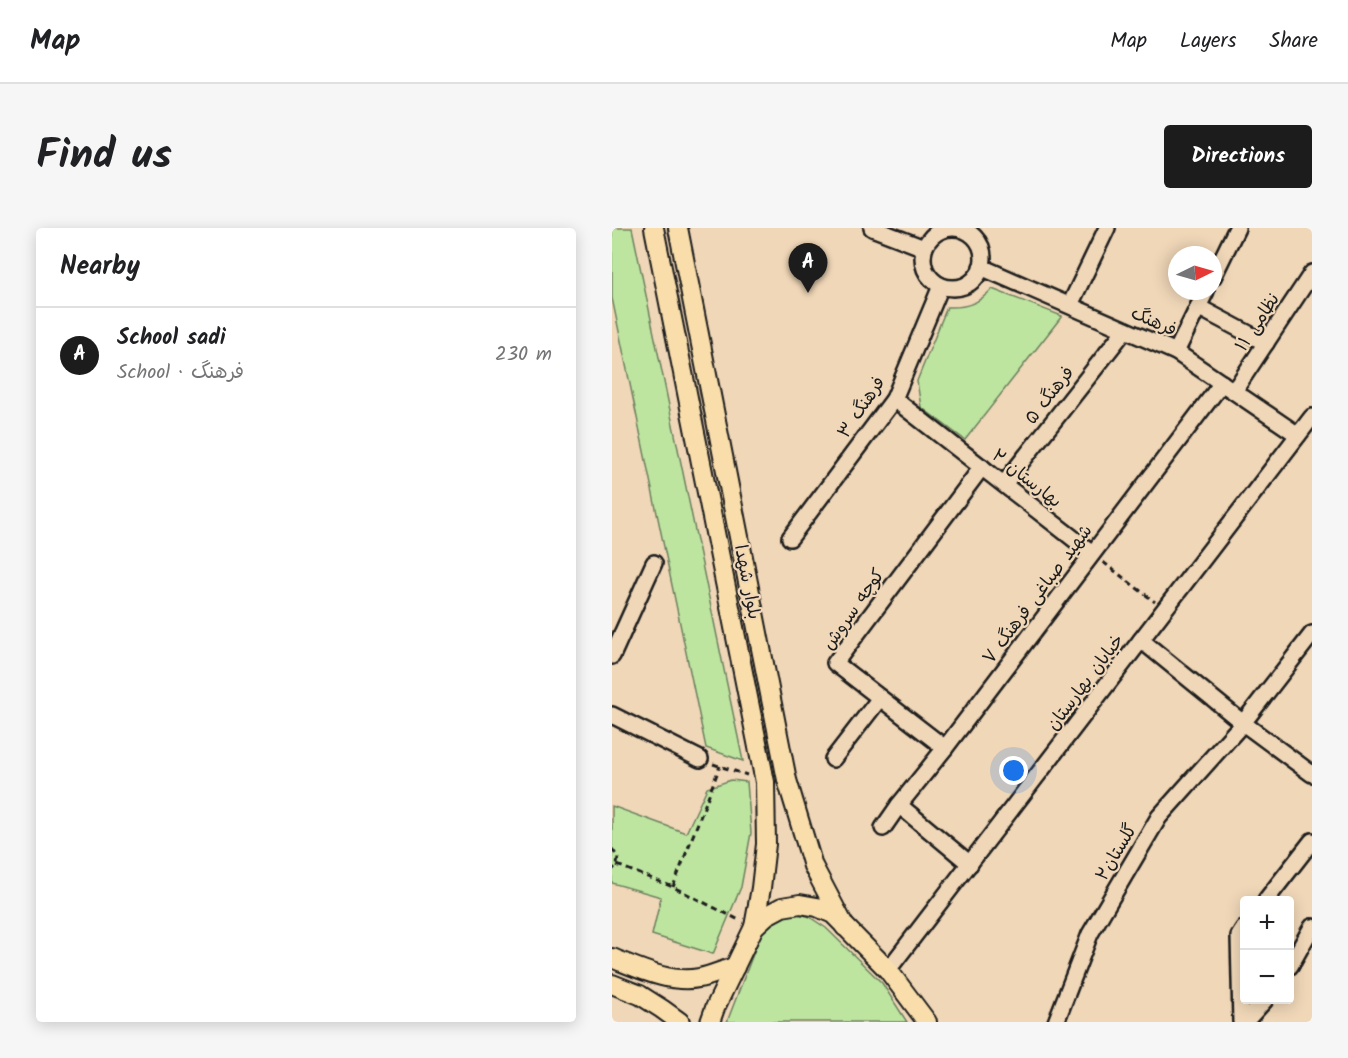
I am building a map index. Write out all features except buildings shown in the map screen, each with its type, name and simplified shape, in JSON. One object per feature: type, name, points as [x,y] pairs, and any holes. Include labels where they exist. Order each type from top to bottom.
[{"type":"main road","name":"بلوار شهدا","points":[[654,228],[765,782],[766,844],[754,927]]},
{"type":"main road","name":"بلوار شهدا","points":[[678,228],[787,780],[813,866],[845,927]]},
{"type":"main road","points":[[710,1022],[754,927],[766,915],[782,907],[800,904],[817,907],[833,914],[888,970],[927,1022]]},
{"type":"main road","points":[[612,958],[647,972],[673,978],[697,978],[735,967]]},
{"type":"main road","points":[[612,984],[640,995],[680,1022]]},
{"type":"street","points":[[872,228],[924,248]]},
{"type":"street","points":[[952,228],[970,230],[981,248],[981,267],[977,276],[970,283],[961,287],[941,286],[927,274],[924,266],[922,257],[928,240],[943,230],[952,228]]},
{"type":"street","points":[[1070,305],[1107,228]]},
{"type":"street","points":[[1222,259],[1237,228]]},
{"type":"street","name":"فرهنگ","points":[[981,267],[1176,352],[1228,387],[1307,424]]},
{"type":"street","name":"نظامی ۱۱","points":[[1228,387],[1266,343],[1312,273]]},
{"type":"street","name":"فرهنگ ۳","points":[[790,538],[894,399],[941,286]]},
{"type":"street","points":[[1176,352],[1202,300]]},
{"type":"street","points":[[1198,308],[1266,343]]},
{"type":"street","name":"فرهنگ ۵","points":[[1004,484],[1125,330]]},
{"type":"street","name":"شهید صباغی فرهنگ ۷","points":[[883,828],[1092,553],[1228,387]]},
{"type":"street","name":"بهارستان ۲","points":[[894,399],[1092,553]]},
{"type":"street","name":"خیابان بهارستان","points":[[888,970],[1307,424]]},
{"type":"street","name":"کوچه سروش","points":[[945,748],[834,663],[982,467]]},
{"type":"street","points":[[612,656],[654,563]]},
{"type":"street","name":"گلستان۲","points":[[1056,1022],[1090,934],[1160,817],[1243,723],[1312,634]]},
{"type":"street","points":[[1141,640],[1243,723],[1312,774]]},
{"type":"street","points":[[833,759],[880,698]]},
{"type":"street","points":[[612,715],[700,759]]},
{"type":"street","points":[[899,805],[970,864]]},
{"type":"street","points":[[1269,896],[1312,841]]},
{"type":"street","points":[[1294,959],[1312,927]]},
{"type":"street","points":[[1240,935],[1243,1022]]},
{"type":"street","points":[[1243,1022],[1260,1004]]},
{"type":"path","points":[[1092,553],[1165,609]]},
{"type":"path","points":[[700,759],[765,782]]},
{"type":"path","points":[[673,887],[720,766]]},
{"type":"path","points":[[612,849],[618,857],[612,870]]},
{"type":"path","points":[[616,865],[673,887],[754,927]]},
{"type":"green space","points":[[612,228],[632,228],[743,761],[706,748],[612,298]]},
{"type":"green space","points":[[992,289],[1062,316],[965,440],[921,407],[917,381],[947,307],[972,304]]},
{"type":"green space","points":[[731,780],[747,782],[751,833],[741,887],[713,954],[652,935],[661,897],[612,883],[612,806],[686,833],[707,788]]},
{"type":"green space","points":[[792,913],[808,916],[826,928],[882,983],[907,1022],[727,1022],[762,931],[775,918]]},
{"type":"place","name":"School sadi","points":[[808,293]]}]
